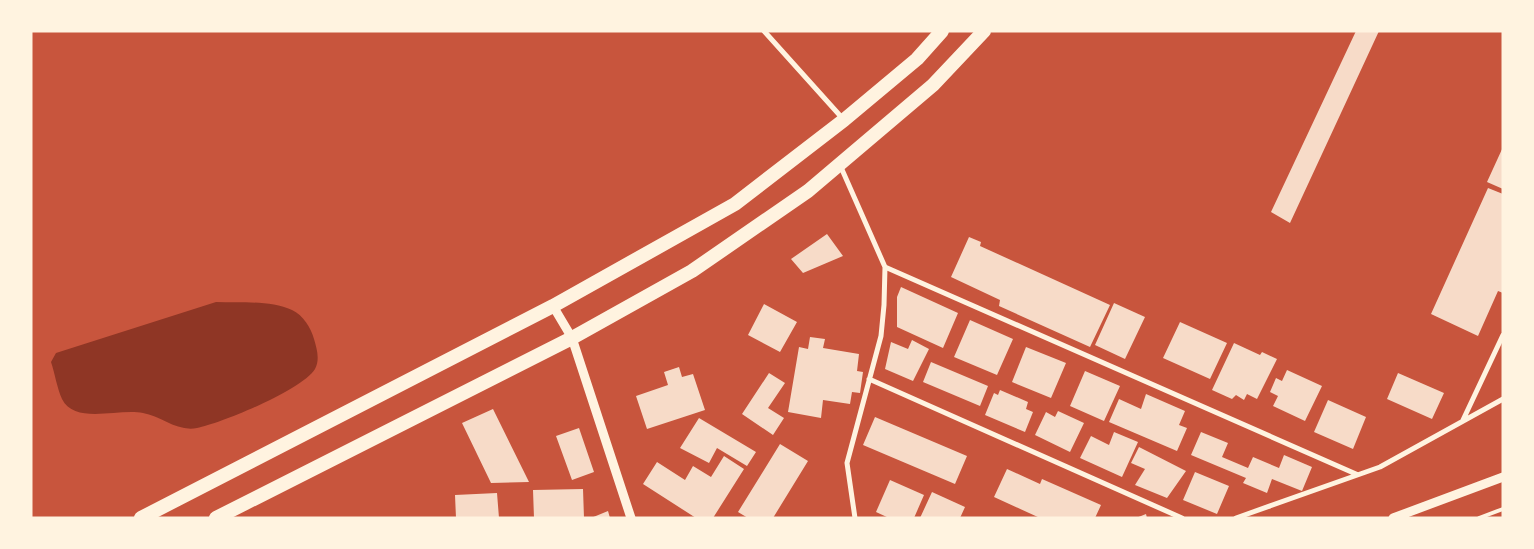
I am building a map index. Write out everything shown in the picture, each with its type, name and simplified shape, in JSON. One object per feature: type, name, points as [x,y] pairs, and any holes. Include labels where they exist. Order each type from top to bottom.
[{"type":"highway","points":[[141,518],[554,306],[735,204],[844,120],[917,58],[942,31]]},
{"type":"highway","points":[[216,518],[572,338],[692,271],[808,191],[933,85],[984,31]]},
{"type":"street","points":[[764,31],[844,120]]},
{"type":"street","points":[[840,164],[884,268],[884,305],[881,336],[847,463],[855,518]]},
{"type":"street","points":[[884,268],[1356,474]]},
{"type":"street","points":[[554,306],[572,338],[631,518]]},
{"type":"street","points":[[1463,421],[1503,335]]},
{"type":"street","points":[[869,379],[1182,518]]},
{"type":"street","points":[[1236,518],[1380,467],[1503,399]]},
{"type":"street","points":[[1393,518],[1503,478]]},
{"type":"lane","points":[[1479,518],[1503,509]]},
{"type":"shaded area","points":[[216,302],[264,303],[296,312],[309,326],[313,335],[318,354],[315,369],[295,386],[279,396],[224,420],[190,429],[176,426],[143,413],[87,414],[68,407],[62,399],[51,362],[56,353]]},
{"type":"building","points":[[1356,31],[1379,31],[1290,223],[1271,212]]},
{"type":"building","points":[[1503,147],[1503,189],[1487,182]]},
{"type":"building","points":[[1488,188],[1503,194],[1503,293],[1498,291],[1478,336],[1431,314]]},
{"type":"building","points":[[827,234],[843,256],[803,273],[791,259]]},
{"type":"building","points":[[969,237],[981,242],[980,246],[1110,305],[1090,347],[999,306],[1000,300],[951,277]]},
{"type":"building","points":[[901,287],[958,313],[943,348],[897,327],[897,297]]},
{"type":"building","points":[[1114,303],[1145,317],[1125,359],[1095,345]]},
{"type":"building","points":[[764,304],[797,322],[780,352],[748,335]]},
{"type":"building","points":[[970,320],[1013,339],[997,375],[954,357]]},
{"type":"building","points":[[1180,322],[1227,343],[1210,379],[1163,358]]},
{"type":"building","points":[[810,337],[825,339],[823,348],[859,354],[857,371],[863,372],[860,393],[852,392],[850,404],[823,400],[821,418],[788,412],[799,347],[808,349]]},
{"type":"building","points":[[912,340],[929,349],[913,381],[885,369],[891,342],[908,349]]},
{"type":"building","points":[[1234,343],[1260,355],[1262,352],[1277,359],[1257,399],[1247,394],[1244,400],[1236,395],[1232,399],[1212,390]]},
{"type":"building","points":[[1026,347],[1066,363],[1051,398],[1012,382]]},
{"type":"building","points":[[931,362],[988,386],[980,406],[923,382]]},
{"type":"building","points":[[679,367],[682,377],[693,374],[705,410],[647,429],[636,396],[668,385],[664,372]]},
{"type":"building","points":[[1287,370],[1322,386],[1305,421],[1273,406],[1278,396],[1270,392],[1276,378],[1282,381]]},
{"type":"building","points":[[1085,371],[1120,386],[1104,421],[1070,406]]},
{"type":"building","points":[[769,373],[785,383],[768,408],[784,418],[773,435],[742,414]]},
{"type":"building","points":[[1398,373],[1444,393],[1432,419],[1387,399]]},
{"type":"building","points":[[1000,390],[1028,402],[1026,409],[1033,412],[1025,432],[985,415],[994,393],[998,395]]},
{"type":"building","points":[[1146,394],[1185,411],[1179,425],[1187,428],[1177,451],[1109,422],[1119,399],[1141,409]]},
{"type":"building","points":[[1328,400],[1366,417],[1353,449],[1314,432]]},
{"type":"building","points":[[493,409],[529,482],[491,483],[462,423]]},
{"type":"building","points":[[1058,411],[1084,423],[1070,452],[1035,435],[1046,412],[1055,417]]},
{"type":"building","points":[[875,417],[967,456],[955,484],[863,445]]},
{"type":"building","points":[[699,418],[756,452],[747,466],[717,448],[709,463],[680,448]]},
{"type":"building","points":[[579,428],[594,472],[572,480],[556,436]]},
{"type":"building","points":[[1114,432],[1138,442],[1122,477],[1080,458],[1091,436],[1109,445]]},
{"type":"building","points":[[1201,432],[1228,443],[1222,457],[1248,468],[1253,457],[1279,468],[1284,455],[1312,467],[1302,491],[1272,479],[1267,493],[1243,483],[1246,478],[1191,455]]},
{"type":"building","points":[[780,444],[808,461],[773,518],[748,518],[738,512]]},
{"type":"building","points":[[1139,447],[1186,471],[1167,498],[1135,485],[1145,469],[1131,463]]},
{"type":"building","points":[[724,456],[744,469],[713,518],[696,518],[643,484],[657,462],[685,480],[693,466],[711,477]]},
{"type":"building","points":[[1007,469],[1040,484],[1042,479],[1101,505],[1095,518],[1040,518],[994,497]]},
{"type":"building","points":[[1195,472],[1229,486],[1217,514],[1183,500]]},
{"type":"building","points":[[890,480],[924,495],[914,518],[889,518],[876,512]]},
{"type":"building","points":[[583,489],[584,518],[534,518],[533,490]]},
{"type":"building","points":[[932,492],[965,507],[960,518],[920,518]]},
{"type":"building","points":[[497,493],[499,518],[456,518],[455,495]]},
{"type":"building","points":[[608,511],[610,518],[591,518]]},
{"type":"building","points":[[1146,514],[1147,518],[1136,518]]}]
